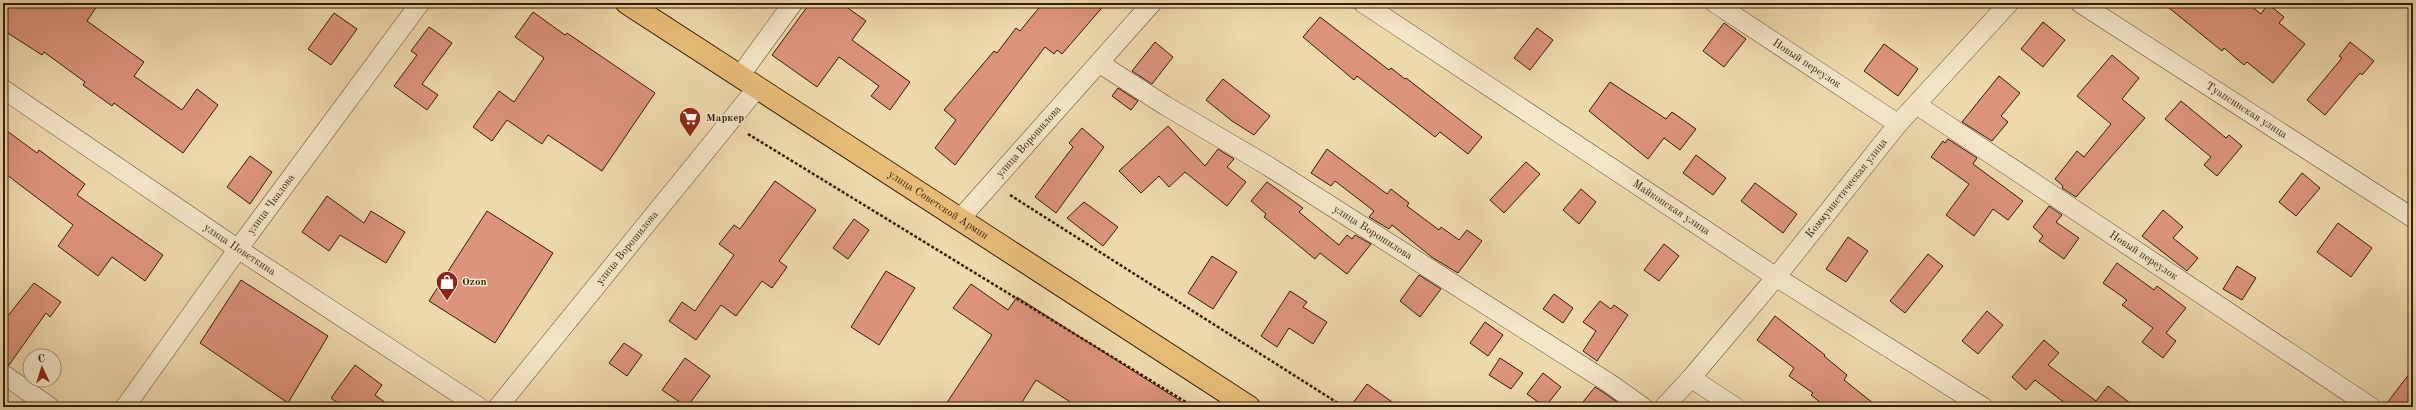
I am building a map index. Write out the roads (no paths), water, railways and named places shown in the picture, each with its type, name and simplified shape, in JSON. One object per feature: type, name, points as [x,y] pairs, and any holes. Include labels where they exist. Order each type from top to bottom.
[{"type":"main road","name":"улица Советской Армии","points":[[627,3],[1249,407]]},
{"type":"street","name":"улица Чкалова","points":[[125,407],[238,248],[420,3]]},
{"type":"street","points":[[739,76],[793,3]]},
{"type":"street","name":"улица Ворошилова","points":[[959,220],[1152,3]]},
{"type":"street","name":"Майкопская улица","points":[[1363,3],[1776,277],[1983,407]]},
{"type":"street","name":"Новый переулок","points":[[1715,3],[1898,124]]},
{"type":"street","name":"Коммунистическая улица","points":[[1664,407],[1691,378],[1776,277],[1898,124],[1917,105],[2008,3]]},
{"type":"street","name":"Туапсинская улица","points":[[2080,3],[2413,218]]},
{"type":"street","name":"улица Ворошилова","points":[[1099,63],[1166,106],[1274,170],[1610,383],[1642,407]]},
{"type":"street","name":"улица Ворошилова","points":[[498,407],[757,88]]},
{"type":"street","name":"улица Поветкина","points":[[3,89],[238,248],[479,407]]},
{"type":"street","name":"Новый переулок","points":[[1917,105],[2371,407]]},
{"type":"street","points":[[3,374],[50,407]]},
{"type":"street","points":[[1691,378],[1735,407]]},
{"type":"place","name":"Маркер","points":[[690,138]]},
{"type":"place","name":"Ozon","points":[[447,302]]}]
